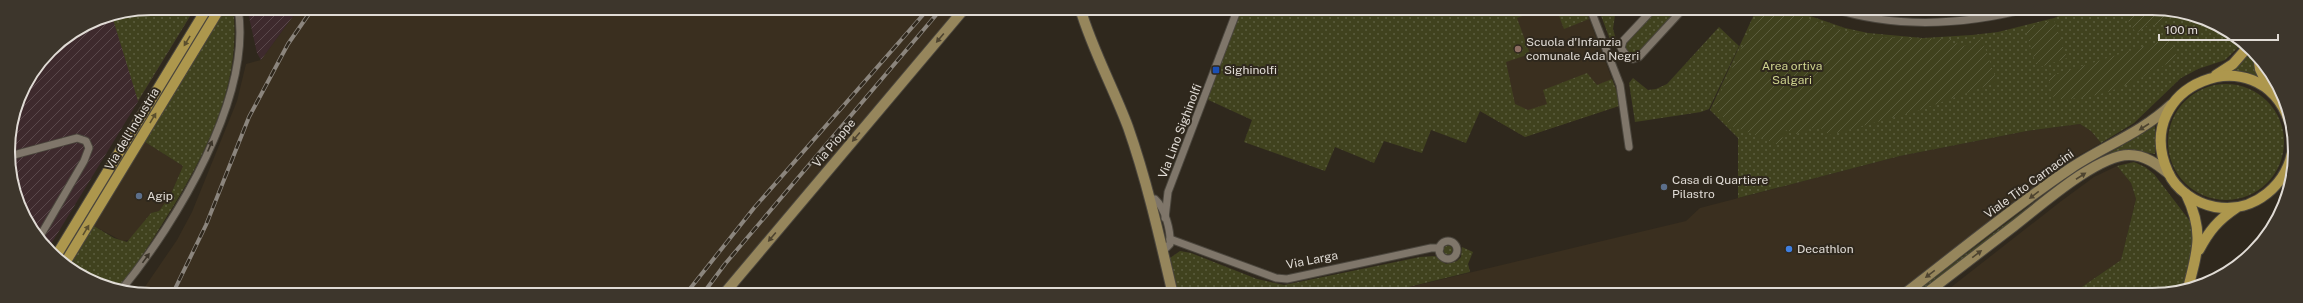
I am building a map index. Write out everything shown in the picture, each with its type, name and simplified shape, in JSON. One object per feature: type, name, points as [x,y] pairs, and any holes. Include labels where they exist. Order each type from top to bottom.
[{"type":"main road","name":"Via dell'Industria","points":[[59,252],[203,15]]},
{"type":"main road","name":"Via dell'Industria","points":[[68,260],[216,15]]},
{"type":"main road","points":[[2190,282],[2197,254],[2198,231],[2196,217],[2186,194],[2169,174],[2161,149],[2163,123],[2174,102],[2192,85],[2213,77],[2233,64],[2244,51]]},
{"type":"main road","points":[[2260,68],[2271,92],[2277,99]]},
{"type":"main road","points":[[2213,77],[2239,76],[2251,80],[2271,92]]},
{"type":"main road","points":[[2279,182],[2286,170]]},
{"type":"main road","points":[[2197,254],[2212,228],[2238,207],[2261,198],[2285,177]]},
{"type":"main road","points":[[2186,194],[2204,204],[2214,207],[2238,207]]},
{"type":"street","points":[[125,285],[152,250],[192,186],[220,122],[236,71],[239,15]]},
{"type":"street","name":"Via Pioppe","points":[[730,288],[959,15]]},
{"type":"street","points":[[1082,15],[1090,37],[1128,127],[1163,251],[1171,288]]},
{"type":"street","name":"Via Lino Sighinolfi","points":[[1165,218],[1168,192],[1235,15]]},
{"type":"street","points":[[1593,15],[1620,85],[1629,147]]},
{"type":"street","points":[[1647,15],[1623,41],[1622,48],[1628,58],[1633,59],[1639,57],[1678,15]]},
{"type":"street","points":[[1861,15],[1883,20],[1936,22],[1973,20],[1997,15]]},
{"type":"street","name":"Viale Tito Carnacini","points":[[1913,288],[2054,180],[2090,157],[2141,129],[2174,102]]},
{"type":"street","points":[[15,155],[77,138],[86,141],[88,148],[86,157],[42,233]]},
{"type":"street","name":"Viale Tito Carnacini","points":[[1933,288],[2066,187],[2103,163],[2118,157],[2139,156],[2150,160],[2169,174]]},
{"type":"street","points":[[1149,200],[1155,199],[1161,205],[1165,218],[1170,244],[1163,251]]},
{"type":"street","name":"Via Larga","points":[[1170,239],[1276,278],[1287,279],[1431,248],[1440,248]]},
{"type":"shaded area","points":[[191,15],[51,244],[33,220],[25,204],[16,169],[16,134],[25,99],[33,83],[43,68],[68,43],[99,25],[134,16]]},
{"type":"shaded area","points":[[249,15],[294,15],[261,60],[257,53]]},
{"type":"shaded area","points":[[294,15],[952,15],[724,288],[144,288],[177,240],[192,212],[237,101],[246,64],[261,60]]},
{"type":"shaded area","name":"Scuola d'Infanzia comunale Ada Negri","points":[[1429,15],[1588,15],[1617,92],[1619,106],[1525,137],[1480,111]]},
{"type":"shaded area","points":[[2080,124],[2091,131],[2101,143],[2067,162],[1903,288],[1405,288],[1686,221],[1700,208],[1900,156],[2027,131]]},
{"type":"shaded area","points":[[145,142],[183,166],[170,196],[159,211],[151,213],[130,240],[122,241],[94,226]]},
{"type":"shaded area","points":[[2117,166],[2131,183],[2136,199],[2121,260],[2080,288],[1950,288],[2060,202],[2094,177]]},
{"type":"green space","points":[[191,15],[138,101],[113,21],[134,16]]},
{"type":"green space","points":[[222,15],[233,15],[234,37],[232,66],[216,122],[191,176],[156,234],[121,284],[99,278],[72,263],[94,226],[114,238],[127,242],[151,213],[159,211],[170,196],[183,166],[145,142]]},
{"type":"green space","points":[[1236,15],[1525,15],[1517,18],[1530,54],[1506,62],[1515,104],[1528,110],[1547,104],[1543,90],[1587,73],[1597,85],[1612,79],[1617,92],[1619,106],[1525,137],[1480,111],[1466,143],[1431,130],[1422,153],[1384,141],[1374,163],[1335,147],[1325,171],[1244,142],[1252,120],[1202,97]]},
{"type":"green space","points":[[1559,15],[1588,15],[1589,19],[1564,29]]},
{"type":"green space","points":[[1601,15],[1615,15],[1613,29],[1617,43],[1613,47]]},
{"type":"green space","points":[[1651,15],[1674,15],[1637,55],[1628,55],[1624,48],[1626,42]]},
{"type":"green space","points":[[1754,15],[1807,15],[1845,28],[1868,33],[1923,38],[1998,32],[2061,15],[2160,15],[2204,25],[2220,33],[2239,47],[2225,60],[2198,69],[2181,78],[2134,123],[2101,143],[2091,131],[2080,124],[2027,131],[1900,156],[1738,198],[1738,138],[1710,110]]},
{"type":"green space","name":"Area ortiva Salgari","points":[[1757,15],[1798,15],[1837,29],[1874,37],[1951,39],[1953,45],[1959,42],[1961,47],[1982,39],[1997,82],[1917,111],[1829,135],[1818,126],[1796,134],[1786,130],[1779,145],[1730,125],[1714,107]]},
{"type":"green space","points":[[2124,15],[2160,15],[2172,17],[2157,27],[2153,22],[2136,33]]},
{"type":"green space","points":[[2174,17],[2181,19],[2177,21]]},
{"type":"green space","points":[[2054,20],[2067,58],[2037,68],[2025,28]]},
{"type":"green space","points":[[1719,27],[1739,46],[1709,109],[1701,112],[1635,122],[1629,83],[1633,78],[1648,90],[1656,89],[1667,84]]},
{"type":"green space","points":[[2170,38],[2177,58],[2133,82],[2104,93],[2088,97],[2054,99],[2048,77]]},
{"type":"green space","points":[[2248,55],[2253,60],[2258,77],[2247,72],[2233,71]]},
{"type":"green space","points":[[2226,84],[2237,85],[2248,89],[2267,101],[2279,120],[2283,131],[2283,153],[2279,164],[2267,183],[2248,195],[2237,199],[2226,200],[2215,199],[2204,195],[2185,183],[2173,164],[2169,153],[2168,142],[2169,131],[2173,120],[2185,101],[2204,89],[2215,85]]},
{"type":"green space","points":[[2155,126],[2155,154],[2131,150],[2108,156],[2064,184],[1926,288],[1921,288],[2062,181]]},
{"type":"green space","points":[[2134,162],[2145,167],[2154,174],[2193,225],[2195,237],[2184,284],[2160,288],[2080,288],[2121,260],[2136,199],[2131,183],[2117,166]]},
{"type":"green space","points":[[1448,245],[1453,250],[1448,255],[1443,250]]},
{"type":"green space","points":[[1462,247],[1473,252],[1468,264],[1470,272],[1405,288],[1177,288],[1170,258],[1180,251],[1191,253],[1257,279],[1284,285],[1420,257],[1435,256],[1446,264],[1457,261],[1461,257]]},
{"type":"railway","points":[[175,288],[206,225],[249,117],[288,44],[308,15]]},
{"type":"railway","points":[[691,288],[754,208],[923,15]]},
{"type":"railway","points":[[707,288],[725,264],[936,15]]},
{"type":"place","name":"Scuola d'Infanzia comunale Ada Negri","points":[[1518,49]]},
{"type":"place","name":"Sighinolfi","points":[[1216,70]]},
{"type":"place","name":"Casa di Quartiere Pilastro","points":[[1664,187]]},
{"type":"place","name":"Agip","points":[[139,196]]},
{"type":"place","name":"Decathlon","points":[[1789,249]]}]
